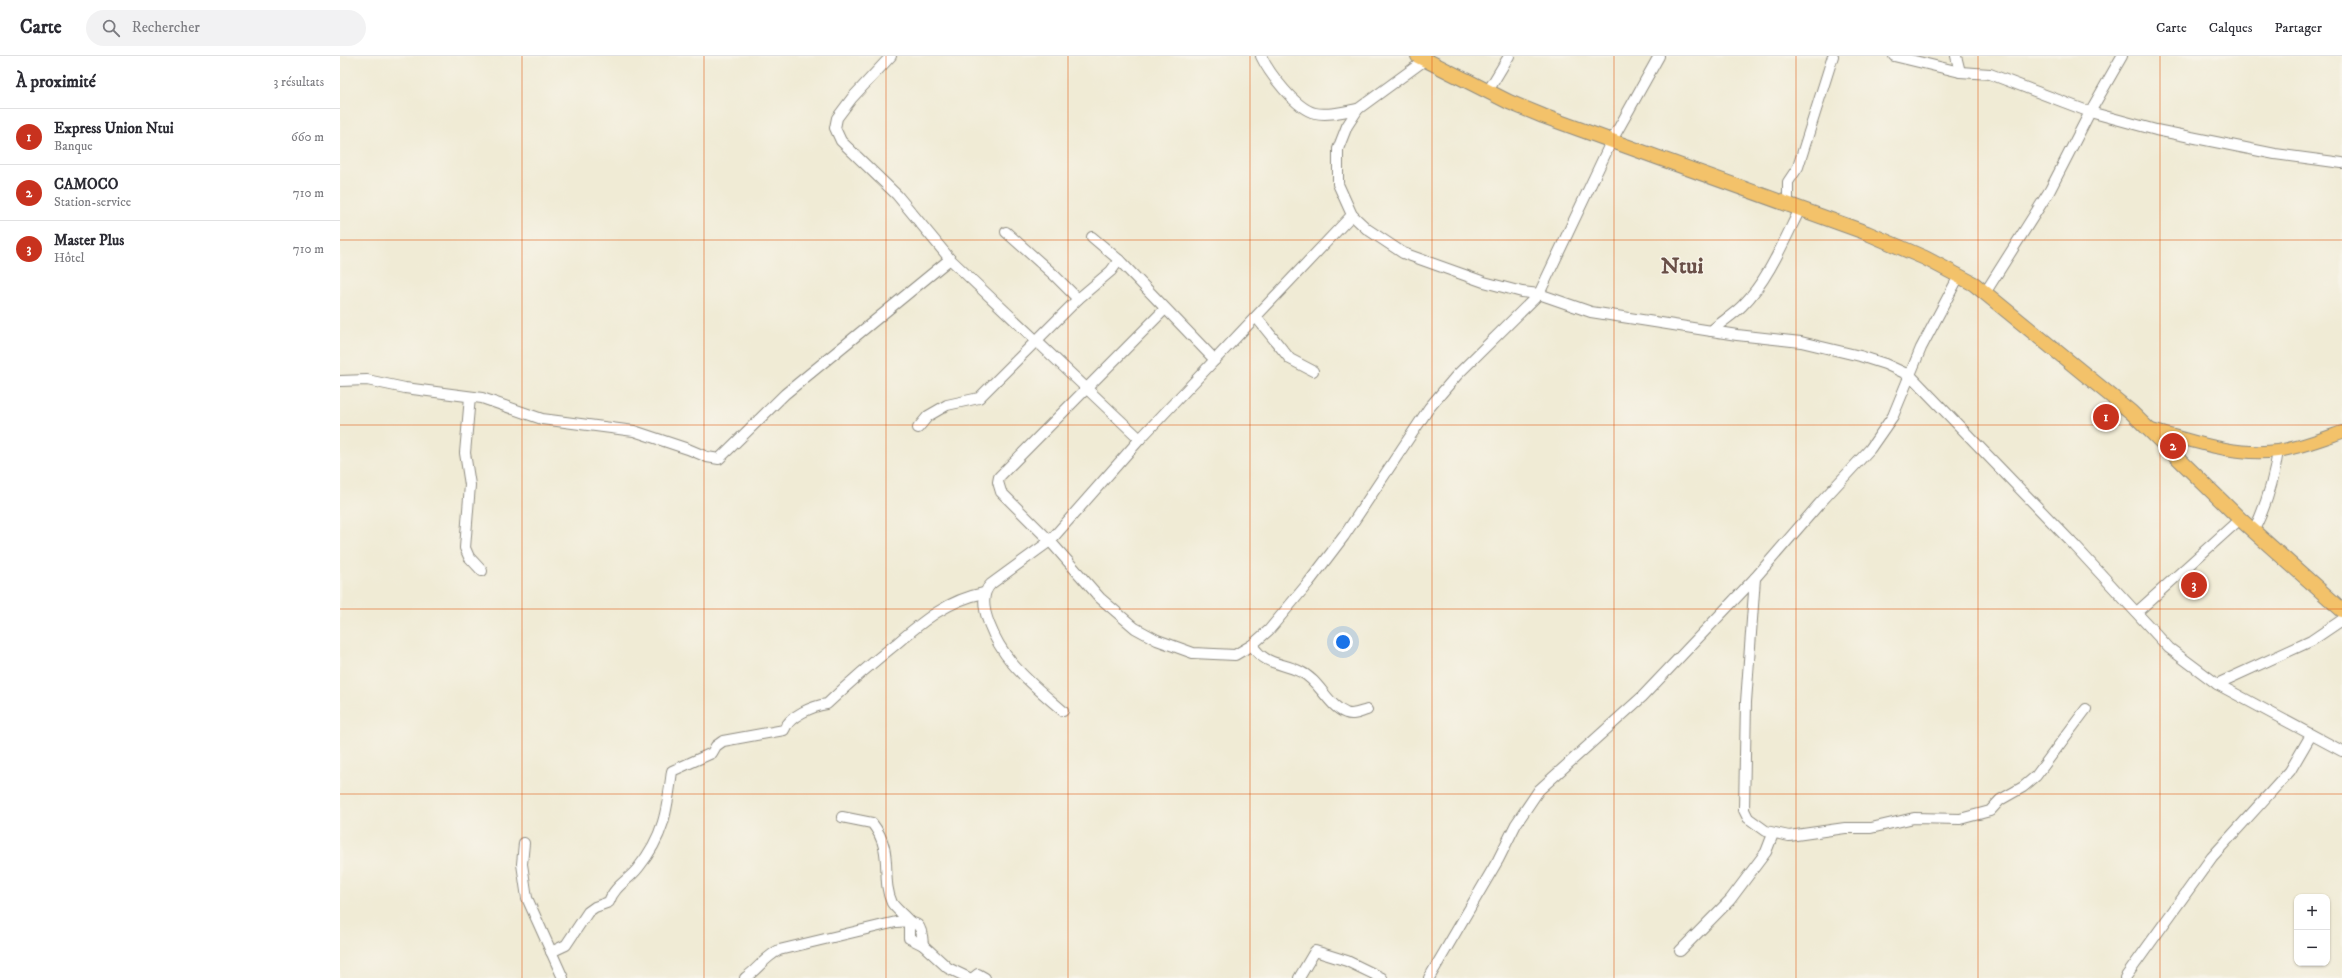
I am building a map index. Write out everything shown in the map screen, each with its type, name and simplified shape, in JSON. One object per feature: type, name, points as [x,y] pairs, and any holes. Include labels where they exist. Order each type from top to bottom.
[{"type":"highway","points":[[1422,58],[1488,91],[1543,116],[1611,142],[1794,206],[1925,258],[1959,276],[1985,293],[2131,412],[2240,519],[2342,610]]},
{"type":"main road","points":[[2148,430],[2223,449],[2254,452],[2278,451],[2342,432]]},
{"type":"street","points":[[891,56],[852,98],[837,118],[835,128],[847,149],[889,186],[950,259],[1140,439]]},
{"type":"street","points":[[1261,56],[1268,70],[1305,109],[1314,113],[1329,114],[1358,109]]},
{"type":"street","points":[[1488,91],[1509,56]]},
{"type":"street","points":[[1165,309],[999,477],[998,482],[1001,492],[1050,541],[1100,598],[1135,628],[1157,640],[1181,650],[1210,654],[1235,655],[1252,645],[1290,608],[1344,536],[1429,408],[1457,375],[1539,294],[1611,142],[1659,56]]},
{"type":"street","points":[[1711,331],[1743,305],[1774,260],[1794,206],[1788,182],[1798,167],[1833,56]]},
{"type":"street","points":[[1894,56],[1960,72],[1990,74],[2090,112],[2178,135],[2275,154],[2342,163]]},
{"type":"street","points":[[1945,68],[1956,56]]},
{"type":"street","points":[[1956,56],[1960,72]]},
{"type":"street","points":[[1985,293],[2050,190],[2090,112],[2122,56]]},
{"type":"street","points":[[1422,58],[1358,109],[1342,137],[1337,165],[1338,184],[1352,215],[1368,229],[1412,256],[1489,284],[1539,294],[1591,312],[1711,331],[1801,342],[1885,364],[1911,376],[2137,612],[2169,648],[2217,684],[2342,751]]},
{"type":"street","points":[[1063,711],[1011,662],[991,628],[983,602],[984,592],[991,584],[1050,541],[1140,439],[1352,215]]},
{"type":"street","points":[[1006,232],[1054,275],[1078,299]]},
{"type":"street","points":[[1092,237],[1121,263],[1215,360]]},
{"type":"street","points":[[340,381],[367,380],[405,388],[470,396],[508,405],[542,419],[634,431],[675,444],[708,457],[720,459],[785,394],[950,259]]},
{"type":"street","points":[[918,428],[928,416],[947,405],[979,398],[1078,299],[1121,263]]},
{"type":"street","points":[[1430,978],[1498,860],[1516,824],[1538,790],[1642,697],[1756,578],[1820,503],[1870,449],[1892,416],[1911,376],[1921,348],[1959,276]]},
{"type":"street","points":[[1256,317],[1290,359],[1313,371]]},
{"type":"street","points":[[470,396],[465,453],[470,485],[465,548],[469,557],[482,571]]},
{"type":"street","points":[[2254,530],[2264,510],[2272,488],[2278,451]]},
{"type":"street","points":[[2137,612],[2240,519]]},
{"type":"street","points":[[1756,578],[1746,702],[1744,810],[1752,823],[1773,834],[1789,836],[1845,828],[1871,828],[1914,818],[1960,819],[1990,811],[2000,800],[2023,787],[2036,776],[2086,709]]},
{"type":"street","points":[[551,952],[566,945],[588,912],[595,907],[609,902],[612,894],[637,870],[656,845],[667,810],[672,771],[712,753],[716,746],[723,741],[784,730],[786,725],[793,718],[819,705],[827,704],[866,667],[930,616],[967,596],[984,592]]},
{"type":"street","points":[[2217,684],[2311,641],[2342,620]]},
{"type":"street","points":[[1252,645],[1258,655],[1266,660],[1302,672],[1343,712],[1354,714],[1367,710]]},
{"type":"street","points":[[2125,978],[2212,858],[2271,794],[2290,771],[2312,735]]},
{"type":"street","points":[[842,817],[872,823],[884,841],[889,893],[893,904],[909,921],[920,927],[923,931],[923,945],[938,961],[969,978]]},
{"type":"street","points":[[1680,951],[1730,900],[1766,852],[1773,834]]},
{"type":"street","points":[[524,843],[522,864],[527,898],[563,978]]},
{"type":"street","points":[[745,978],[755,971],[767,956],[779,950],[896,922],[909,921]]},
{"type":"street","points":[[1299,978],[1315,951],[1347,961],[1382,978]]},
{"type":"street","points":[[973,978],[978,974],[985,978]]},
{"type":"place","name":"Express Union Ntui","points":[[2106,417]]},
{"type":"place","name":"CAMOCO","points":[[2173,446]]},
{"type":"place","name":"Master Plus","points":[[2194,585]]},
{"type":"district","name":"Ntui","points":[[1682,265]]}]
